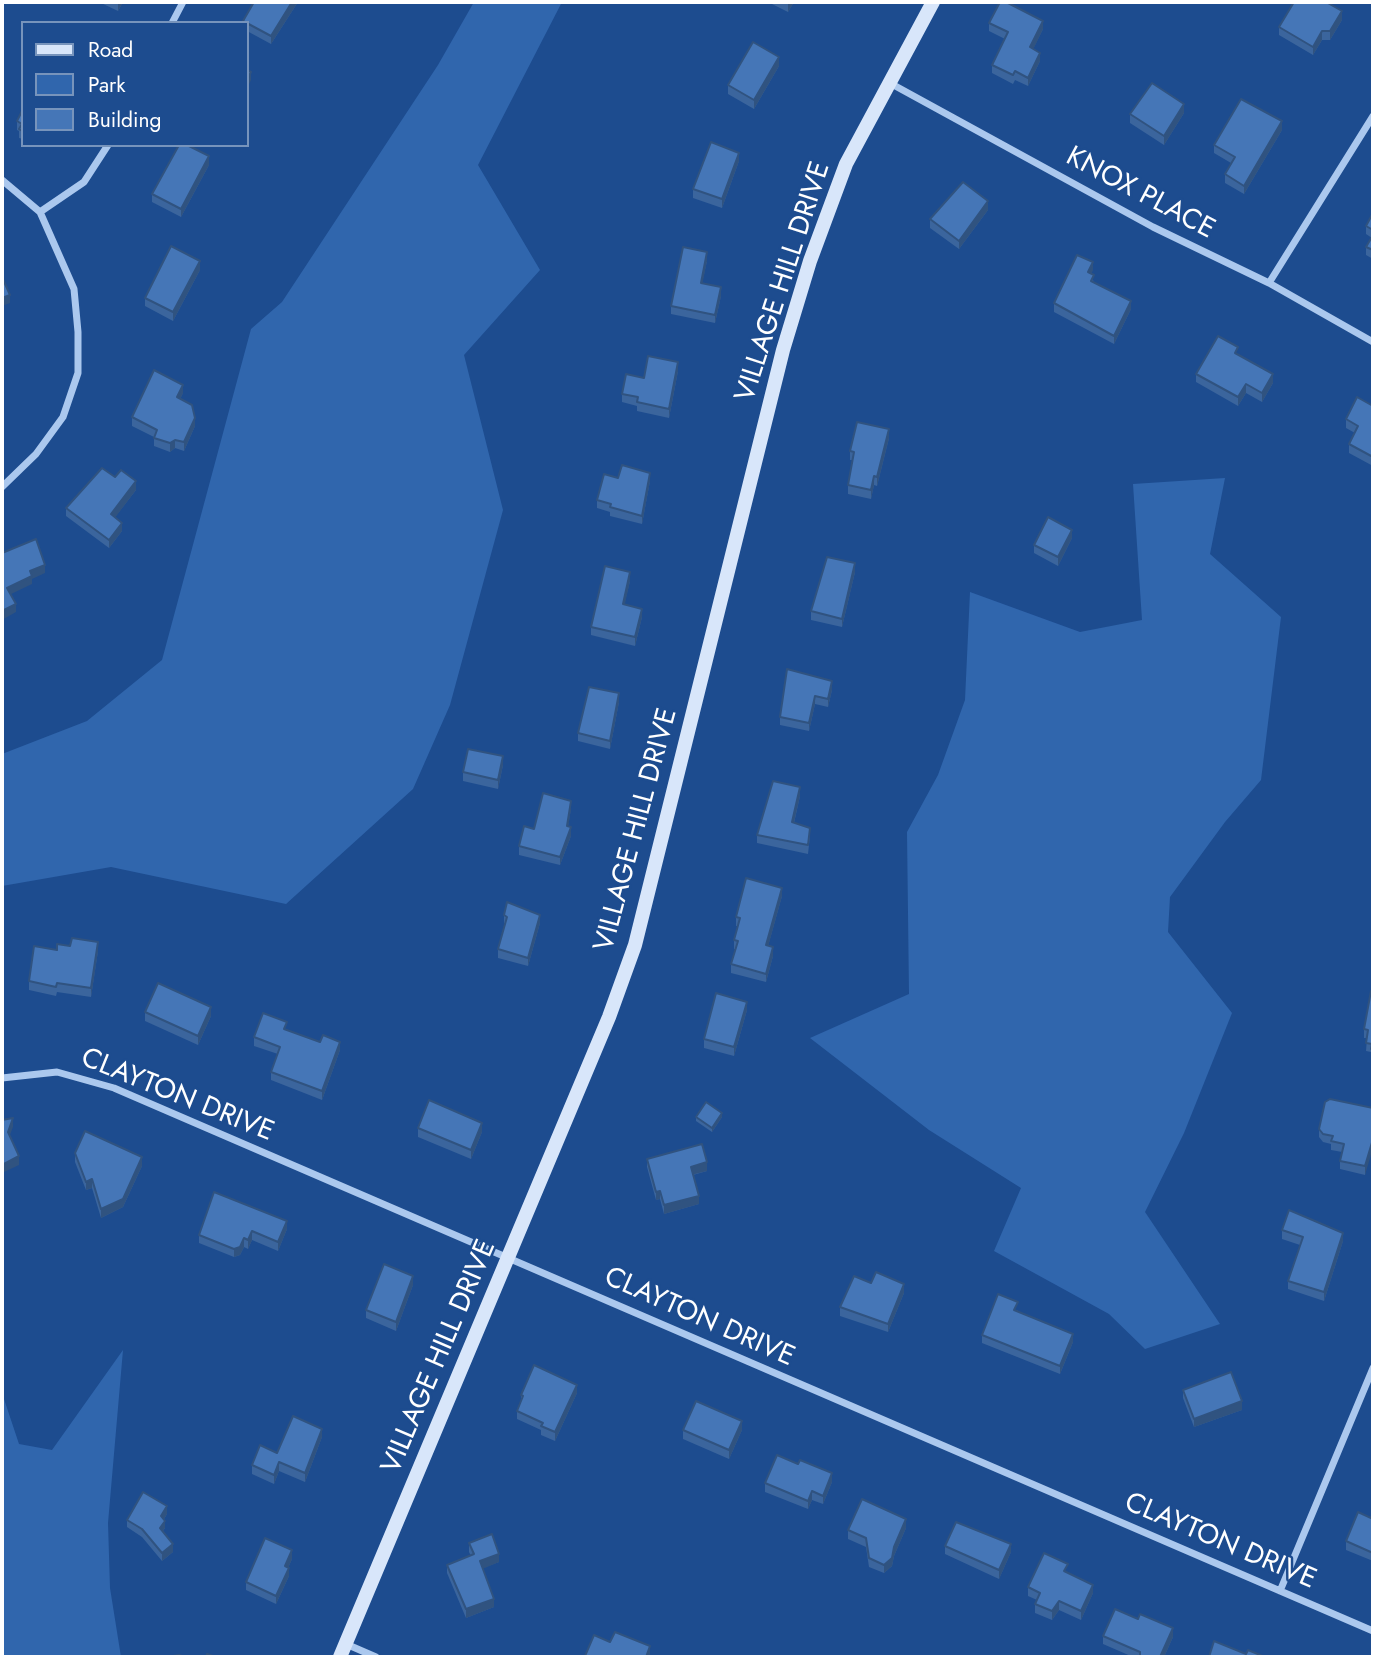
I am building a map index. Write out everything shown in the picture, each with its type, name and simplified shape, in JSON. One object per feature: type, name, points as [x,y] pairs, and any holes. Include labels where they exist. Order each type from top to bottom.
[{"type":"street","points":[[173,21],[183,2]]},
{"type":"street","name":"VILLAGE HILL DRIVE","points":[[343,1651],[609,1017],[635,944],[783,350],[810,261],[846,163],[933,2]]},
{"type":"street","name":"KNOX PLACE","points":[[888,81],[1153,227],[1269,283],[1373,342]]},
{"type":"street","points":[[1269,283],[1373,116]]},
{"type":"street","points":[[40,212],[84,182],[107,147]]},
{"type":"street","points":[[2,180],[40,212],[74,289],[78,373],[63,417],[36,454],[2,487]]},
{"type":"street","name":"CLAYTON DRIVE","points":[[2,1078],[57,1072],[114,1088],[1373,1631]]},
{"type":"street","points":[[1280,1591],[1373,1368]]},
{"type":"street","points":[[343,1651],[376,1657]]},
{"type":"green space","points":[[474,2],[562,2],[478,165],[540,270],[464,355],[503,510],[450,705],[413,789],[286,904],[111,867],[2,886],[2,754],[87,721],[162,660],[251,329],[282,302],[438,65]]},
{"type":"green space","points":[[1225,478],[1210,554],[1281,617],[1261,780],[1225,822],[1170,897],[1168,932],[1232,1013],[1184,1133],[1145,1212],[1220,1324],[1145,1349],[1109,1314],[994,1251],[1021,1188],[929,1130],[810,1038],[909,994],[907,832],[938,775],[965,700],[970,592],[1080,632],[1142,620],[1133,484]]},
{"type":"green space","points":[[123,1350],[108,1523],[110,1588],[121,1657],[2,1657],[2,1393],[19,1444],[52,1450]]},
{"type":"building","points":[[254,2],[292,2],[271,36],[248,24],[248,21],[243,21]]},
{"type":"building","points":[[1000,2],[1006,2],[1043,21],[1030,47],[1040,53],[1028,78],[1015,71],[1013,75],[992,65],[1008,32],[989,23]]},
{"type":"building","points":[[1294,2],[1326,2],[1342,11],[1330,31],[1322,31],[1313,47],[1279,27]]},
{"type":"building","points":[[753,42],[779,57],[754,100],[728,85]]},
{"type":"building","points":[[1152,83],[1184,104],[1164,136],[1130,114]]},
{"type":"building","points":[[1241,99],[1282,121],[1244,186],[1225,174],[1235,157],[1214,145]]},
{"type":"building","points":[[711,142],[739,153],[722,199],[693,189]]},
{"type":"building","points":[[178,147],[191,147],[209,156],[181,209],[152,194]]},
{"type":"building","points":[[963,182],[988,201],[959,241],[930,219]]},
{"type":"building","points":[[1373,213],[1373,230],[1366,226]]},
{"type":"building","points":[[1373,235],[1373,250],[1366,247]]},
{"type":"building","points":[[171,246],[200,261],[173,312],[145,298]]},
{"type":"building","points":[[683,247],[707,252],[701,283],[721,287],[715,315],[671,306]]},
{"type":"building","points":[[1077,255],[1093,262],[1088,272],[1094,275],[1091,281],[1131,301],[1114,336],[1054,303]]},
{"type":"building","points":[[2,277],[10,295],[2,298]]},
{"type":"building","points":[[1218,336],[1238,347],[1235,353],[1273,374],[1262,393],[1246,384],[1238,397],[1196,374]]},
{"type":"building","points":[[648,356],[678,362],[669,409],[637,402],[638,397],[622,394],[626,374],[644,378]]},
{"type":"building","points":[[154,370],[183,385],[177,397],[192,405],[195,418],[184,442],[175,440],[170,443],[154,438],[157,430],[132,417]]},
{"type":"building","points":[[1357,397],[1373,406],[1373,457],[1349,444],[1358,426],[1346,419]]},
{"type":"building","points":[[857,422],[889,429],[871,490],[848,485],[854,452],[850,451]]},
{"type":"building","points":[[622,465],[650,473],[642,516],[610,507],[611,504],[597,500],[604,474],[618,478]]},
{"type":"building","points":[[102,468],[115,477],[121,470],[136,481],[111,514],[122,523],[109,540],[66,508]]},
{"type":"building","points":[[1048,517],[1072,530],[1058,557],[1034,545]]},
{"type":"building","points":[[36,539],[45,565],[30,571],[32,576],[7,588],[16,604],[2,611],[2,553]]},
{"type":"building","points":[[827,557],[855,563],[842,619],[811,611]]},
{"type":"building","points":[[605,566],[630,572],[623,604],[642,609],[635,637],[591,627]]},
{"type":"building","points":[[787,669],[832,681],[828,699],[815,696],[809,723],[780,717]]},
{"type":"building","points":[[589,687],[619,693],[610,741],[578,733]]},
{"type":"building","points":[[468,749],[503,756],[498,780],[463,772]]},
{"type":"building","points":[[773,781],[800,787],[792,822],[810,828],[808,845],[757,835]]},
{"type":"building","points":[[543,793],[571,801],[567,826],[571,827],[560,857],[519,846],[524,826],[534,829]]},
{"type":"building","points":[[746,878],[782,888],[766,945],[773,947],[766,974],[731,964],[738,941],[734,940],[740,918],[736,917]]},
{"type":"building","points":[[507,902],[540,915],[528,958],[498,949],[507,917],[504,915]]},
{"type":"building","points":[[72,938],[98,942],[91,988],[57,983],[56,987],[29,981],[34,946],[57,950],[57,944],[70,946]]},
{"type":"building","points":[[158,983],[211,1007],[198,1036],[145,1012]]},
{"type":"building","points":[[1371,991],[1373,1049],[1372,1044],[1366,1043],[1368,1030],[1364,1029]]},
{"type":"building","points":[[716,993],[747,1002],[734,1047],[704,1039]]},
{"type":"building","points":[[263,1013],[287,1022],[284,1029],[320,1042],[323,1035],[340,1042],[322,1091],[271,1072],[280,1047],[254,1037]]},
{"type":"building","points":[[1330,1099],[1373,1108],[1373,1139],[1365,1166],[1340,1161],[1344,1144],[1331,1141],[1333,1136],[1323,1134],[1319,1129],[1325,1102]]},
{"type":"building","points":[[429,1100],[482,1123],[471,1150],[418,1128]]},
{"type":"building","points":[[706,1102],[722,1113],[712,1128],[696,1117]]},
{"type":"building","points":[[13,1118],[8,1132],[19,1156],[2,1165],[2,1120]]},
{"type":"building","points":[[85,1131],[142,1157],[123,1199],[101,1209],[92,1179],[86,1182],[75,1153]]},
{"type":"building","points":[[702,1144],[707,1162],[691,1167],[699,1196],[664,1205],[660,1191],[656,1192],[647,1159]]},
{"type":"building","points":[[214,1192],[287,1221],[278,1242],[252,1231],[248,1240],[244,1238],[240,1247],[234,1249],[199,1235]]},
{"type":"building","points":[[1289,1210],[1343,1233],[1324,1292],[1288,1281],[1303,1237],[1282,1230]]},
{"type":"building","points":[[384,1264],[413,1276],[396,1322],[366,1310]]},
{"type":"building","points":[[876,1272],[904,1284],[888,1324],[840,1307],[854,1276],[871,1283]]},
{"type":"building","points":[[998,1294],[1018,1302],[1014,1310],[1073,1334],[1060,1366],[982,1335]]},
{"type":"building","points":[[534,1365],[577,1385],[555,1432],[517,1411]]},
{"type":"building","points":[[1231,1372],[1242,1401],[1194,1419],[1183,1390]]},
{"type":"building","points":[[696,1401],[742,1421],[729,1450],[683,1430]]},
{"type":"building","points":[[293,1416],[322,1429],[305,1473],[279,1462],[274,1475],[252,1465],[260,1445],[277,1453]]},
{"type":"building","points":[[777,1455],[798,1464],[800,1460],[832,1473],[823,1496],[812,1491],[808,1501],[765,1483]]},
{"type":"building","points":[[143,1492],[167,1506],[161,1516],[165,1521],[160,1528],[173,1544],[162,1553],[142,1529],[127,1520]]},
{"type":"building","points":[[862,1499],[906,1519],[892,1558],[884,1565],[869,1558],[866,1538],[848,1530]]},
{"type":"building","points":[[1358,1512],[1371,1518],[1373,1513],[1373,1553],[1346,1541]]},
{"type":"building","points":[[956,1522],[1011,1544],[999,1570],[945,1546]]},
{"type":"building","points":[[492,1534],[499,1554],[480,1561],[494,1599],[466,1609],[447,1565],[474,1554],[469,1543]]},
{"type":"building","points":[[265,1538],[292,1550],[285,1566],[289,1568],[276,1596],[246,1582]]},
{"type":"building","points":[[1044,1553],[1068,1564],[1064,1571],[1093,1585],[1081,1611],[1059,1601],[1052,1611],[1035,1604],[1040,1593],[1028,1587]]},
{"type":"building","points":[[1115,1609],[1138,1619],[1140,1614],[1173,1628],[1160,1657],[1140,1657],[1140,1652],[1103,1636]]},
{"type":"building","points":[[615,1632],[650,1646],[646,1657],[585,1656],[594,1635],[610,1642]]},
{"type":"building","points":[[1214,1641],[1246,1654],[1248,1650],[1265,1657],[1209,1657]]}]
